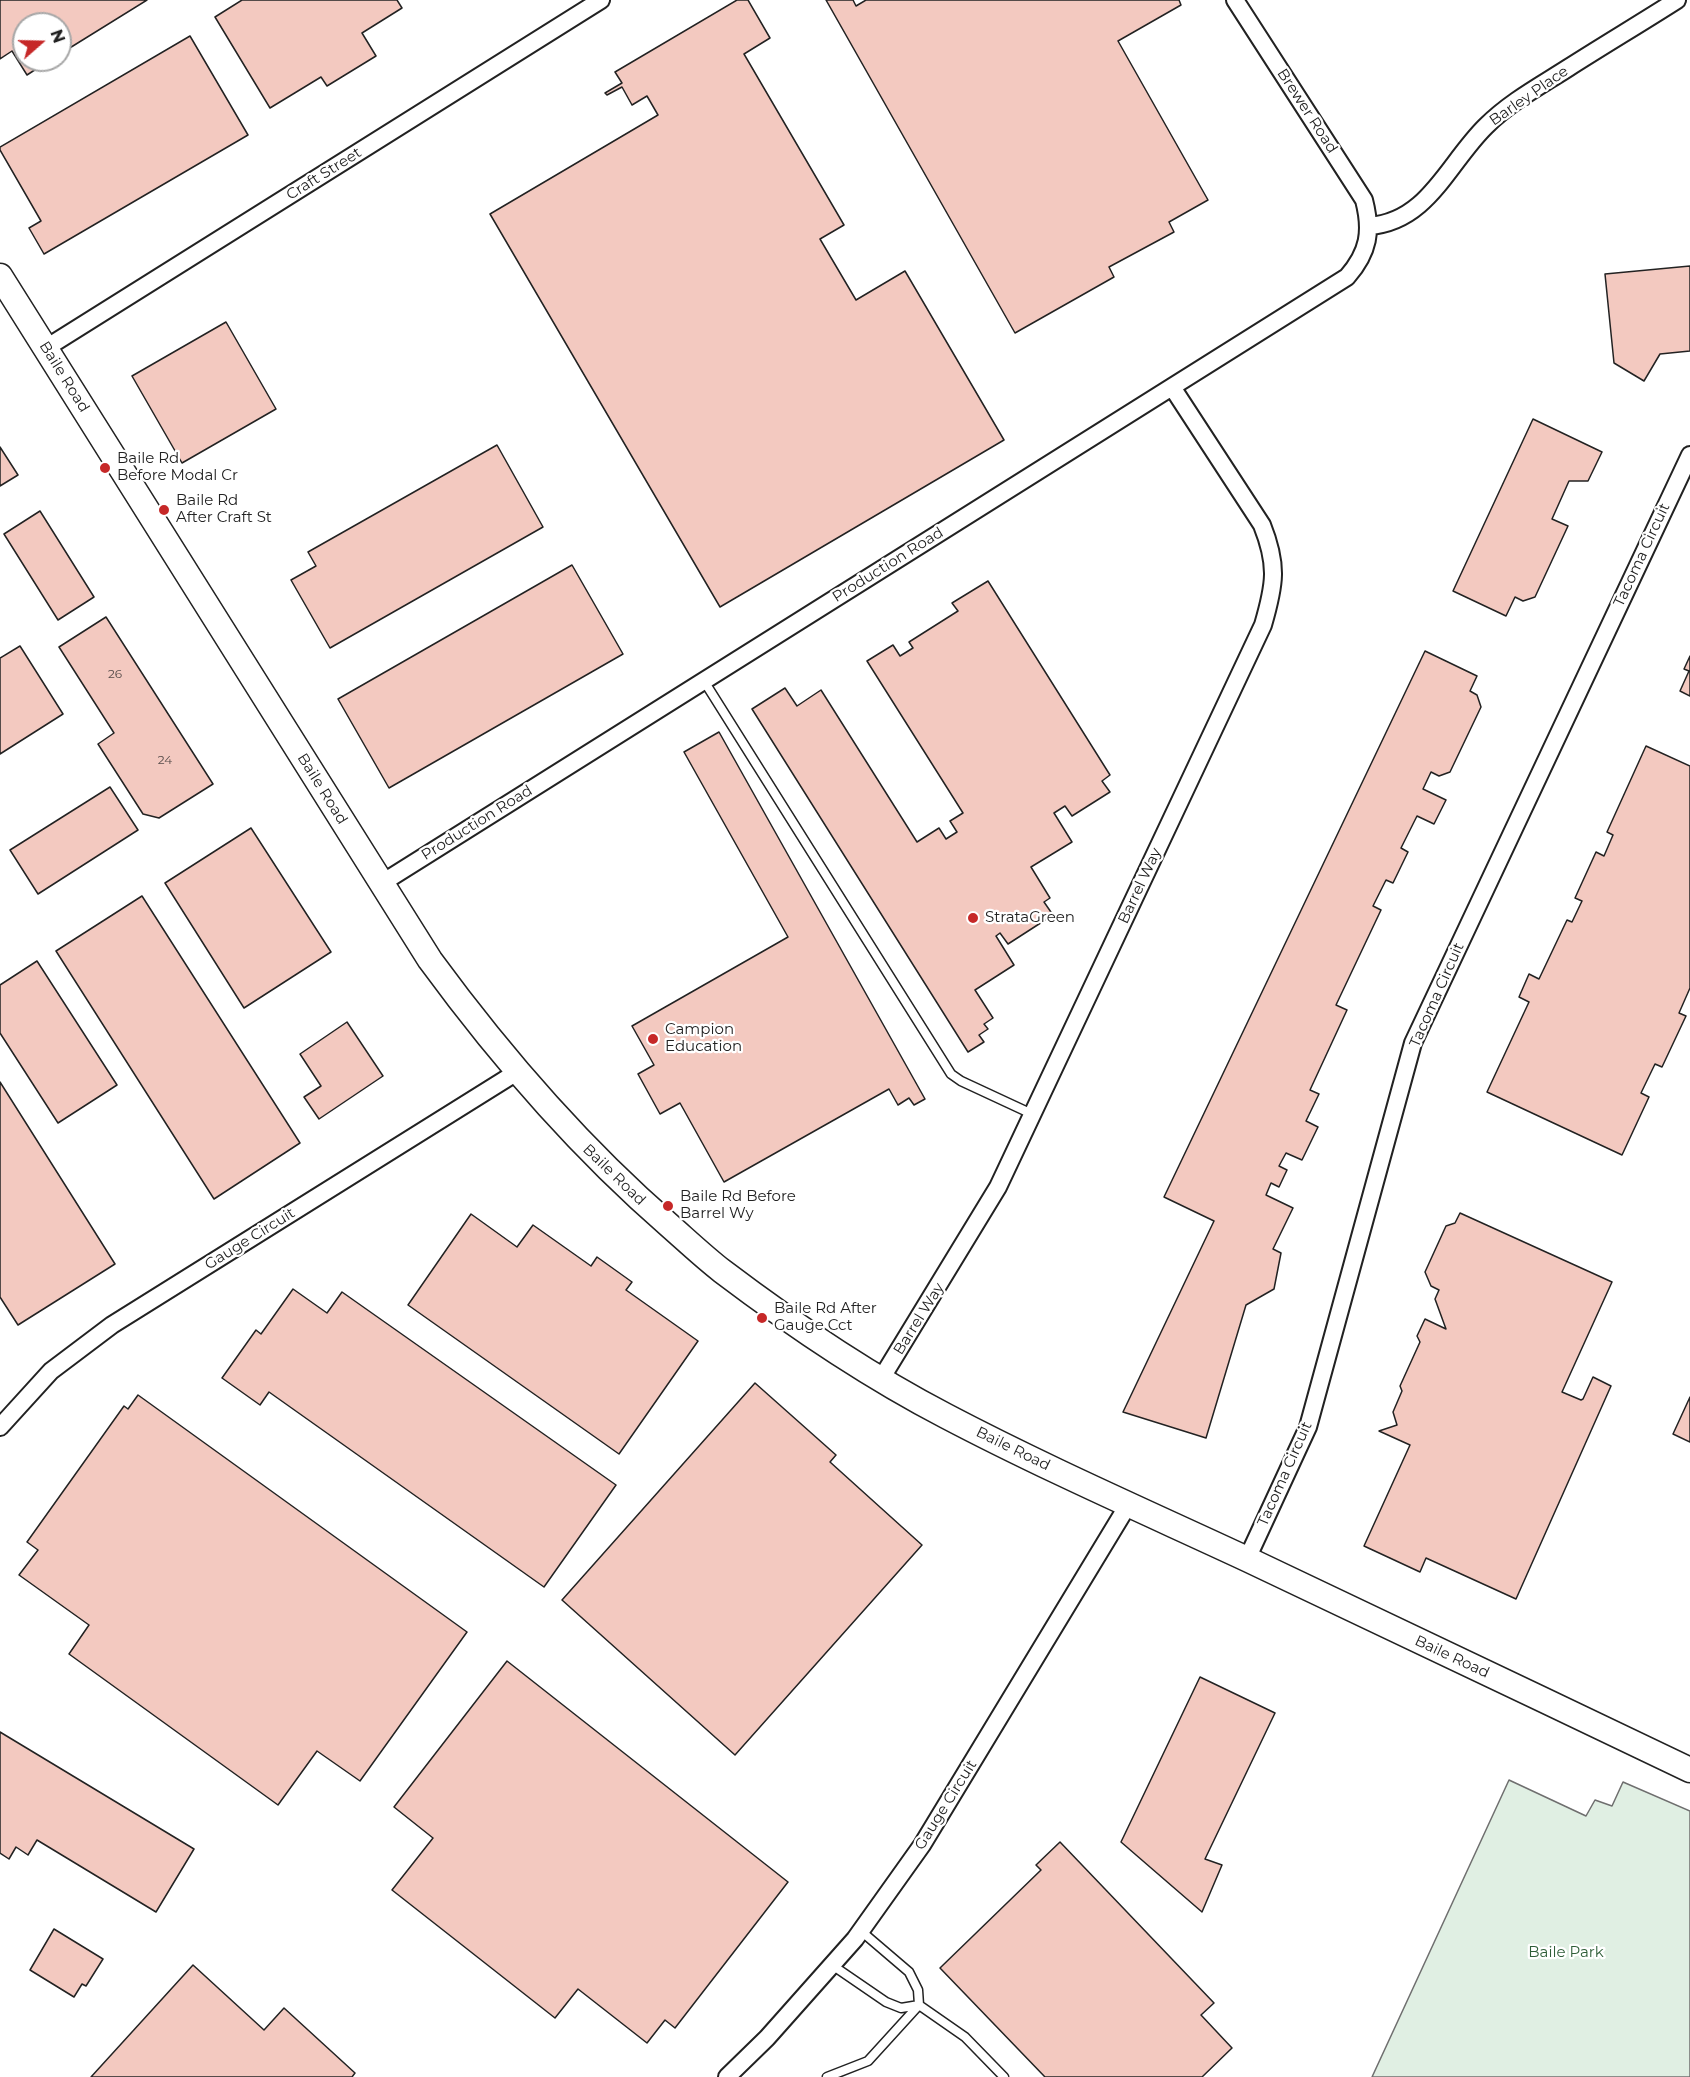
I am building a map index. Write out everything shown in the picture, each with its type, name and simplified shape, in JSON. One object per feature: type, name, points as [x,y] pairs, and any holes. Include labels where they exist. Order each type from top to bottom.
[{"type":"street","name":"Craft Street","points":[[46,348],[602,0]]},
{"type":"street","name":"Brewer Road","points":[[1235,0],[1364,200],[1369,226]]},
{"type":"street","name":"Barley Place","points":[[1369,226],[1383,225],[1405,216],[1426,201],[1473,139],[1523,96],[1677,0]]},
{"type":"street","name":"Production Road","points":[[382,883],[1343,280],[1353,271],[1363,255],[1368,240],[1369,226]]},
{"type":"street","name":"Baile Road","points":[[0,276],[430,960],[517,1072],[580,1141],[646,1205],[718,1268],[795,1325],[945,1416],[1128,1505],[1247,1559],[1690,1770]]},
{"type":"street","name":"Barrel Way","points":[[881,1379],[998,1187],[1263,624],[1273,593],[1274,569],[1271,549],[1262,525],[1172,387]]},
{"type":"street","name":"Tacoma Circuit","points":[[1247,1559],[1308,1427],[1413,1043],[1690,455]]},
{"type":"street","name":"Gauge Circuit","points":[[0,1427],[51,1371],[112,1325],[517,1072]]},
{"type":"street","name":"Gauge Circuit","points":[[726,2077],[767,2038],[832,1965],[861,1930],[922,1845],[1128,1505]]},
{"type":"lane","points":[[704,681],[951,1074],[961,1081],[1032,1114]]},
{"type":"lane","points":[[827,2077],[868,2061],[919,2005],[918,1990],[909,1972],[861,1930]]},
{"type":"lane","points":[[832,1965],[886,2002],[901,2008],[919,2005],[965,2037],[1004,2077]]},
{"type":"green space","name":"Baile Park","points":[[1509,1780],[1586,1816],[1595,1800],[1612,1806],[1623,1782],[1690,1811],[1690,2077],[1372,2077]]},
{"type":"building","points":[[0,0],[147,0],[72,47],[72,12],[12,12],[12,51],[0,59]]},
{"type":"building","points":[[242,0],[397,0],[402,8],[362,33],[376,56],[327,86],[321,77],[270,108],[215,17]]},
{"type":"building","points":[[737,0],[748,0],[770,38],[744,54],[844,225],[820,239],[856,300],[905,271],[1004,440],[720,607],[490,214],[658,115],[647,96],[632,105],[622,87],[607,95],[605,93],[622,83],[615,72]]},
{"type":"building","points":[[826,0],[853,0],[856,6],[866,0],[1179,0],[1181,5],[1118,41],[1208,200],[1169,222],[1174,232],[1109,267],[1114,277],[1015,333]]},
{"type":"building","points":[[190,36],[248,135],[44,254],[29,228],[41,221],[0,147]]},
{"type":"building","points":[[1690,266],[1690,351],[1660,354],[1644,381],[1614,363],[1605,274]]},
{"type":"building","points":[[226,322],[276,409],[182,463],[132,376]]},
{"type":"building","points":[[1533,419],[1602,452],[1588,481],[1569,481],[1552,519],[1568,526],[1535,597],[1523,601],[1515,597],[1506,616],[1453,591]]},
{"type":"building","points":[[497,445],[543,527],[330,648],[291,580],[316,566],[308,552]]},
{"type":"building","points":[[0,447],[18,475],[0,486]]},
{"type":"building","points":[[40,511],[94,597],[58,620],[4,534]]},
{"type":"building","points":[[572,565],[623,654],[389,788],[338,699]]},
{"type":"building","points":[[988,581],[1110,775],[1102,781],[1110,792],[1072,816],[1065,806],[1054,813],[1072,842],[1031,867],[1050,898],[1044,902],[1053,915],[1008,944],[1000,933],[996,936],[1014,965],[975,990],[993,1018],[984,1024],[988,1029],[979,1035],[984,1042],[968,1052],[752,709],[785,688],[797,706],[821,690],[917,842],[939,828],[946,839],[957,832],[950,821],[963,813],[867,661],[893,645],[900,656],[913,648],[909,642],[958,611],[952,603]]},
{"type":"building","points":[[106,617],[213,784],[159,818],[143,814],[98,744],[114,733],[59,647]]},
{"type":"building","points":[[20,646],[63,714],[0,754],[0,658]]},
{"type":"building","points":[[1425,651],[1477,676],[1470,691],[1477,695],[1481,707],[1450,772],[1439,776],[1431,772],[1423,789],[1446,800],[1434,824],[1417,816],[1401,848],[1408,852],[1393,883],[1386,880],[1373,906],[1381,910],[1336,1005],[1347,1010],[1310,1090],[1319,1094],[1306,1121],[1318,1127],[1302,1160],[1286,1153],[1279,1166],[1287,1170],[1279,1187],[1271,1183],[1266,1195],[1293,1208],[1273,1249],[1281,1253],[1274,1289],[1246,1305],[1206,1438],[1123,1412],[1214,1221],[1164,1197]]},
{"type":"building","points":[[1690,656],[1690,696],[1680,691],[1689,671],[1684,669]]},
{"type":"building","points":[[719,732],[925,1099],[914,1105],[909,1098],[898,1105],[889,1089],[724,1182],[680,1103],[660,1114],[638,1074],[654,1065],[632,1026],[788,937],[684,752]]},
{"type":"building","points":[[1646,746],[1690,766],[1690,988],[1679,1013],[1686,1016],[1662,1067],[1655,1064],[1641,1093],[1649,1097],[1622,1155],[1487,1092],[1529,1002],[1519,997],[1529,974],[1539,979],[1567,920],[1572,922],[1582,901],[1575,898],[1596,852],[1604,856],[1613,835],[1607,832]]},
{"type":"building","points":[[110,787],[138,830],[38,894],[10,850]]},
{"type":"building","points":[[251,828],[331,952],[244,1008],[165,883]]},
{"type":"building","points":[[142,896],[300,1143],[214,1199],[56,951]]},
{"type":"building","points":[[37,961],[117,1085],[58,1123],[0,1033],[0,985]]},
{"type":"building","points":[[347,1022],[383,1076],[319,1119],[304,1097],[321,1086],[300,1054]]},
{"type":"building","points":[[0,1082],[115,1264],[18,1325],[0,1297]]},
{"type":"building","points":[[1460,1213],[1612,1282],[1562,1392],[1581,1400],[1593,1377],[1611,1386],[1516,1599],[1426,1558],[1420,1572],[1364,1546],[1410,1445],[1379,1431],[1397,1425],[1393,1412],[1402,1391],[1400,1386],[1420,1342],[1417,1336],[1425,1319],[1446,1329],[1435,1299],[1439,1290],[1431,1286],[1425,1272],[1446,1226],[1455,1223]]},
{"type":"building","points":[[471,1214],[517,1247],[533,1225],[591,1266],[597,1257],[632,1282],[626,1290],[698,1341],[619,1454],[408,1305]]},
{"type":"building","points":[[293,1289],[327,1313],[342,1292],[616,1485],[544,1587],[269,1392],[260,1405],[222,1378],[256,1330],[261,1334]]},
{"type":"building","points":[[755,1383],[836,1455],[830,1462],[922,1545],[735,1755],[562,1600]]},
{"type":"building","points":[[138,1395],[467,1632],[360,1781],[317,1751],[278,1805],[69,1654],[89,1625],[19,1575],[38,1550],[27,1542],[124,1406],[128,1409]]},
{"type":"building","points":[[1690,1397],[1690,1442],[1673,1434]]},
{"type":"building","points":[[507,1661],[788,1882],[675,2028],[665,2020],[647,2043],[578,1989],[555,2018],[392,1890],[433,1838],[394,1807]]},
{"type":"building","points":[[1200,1677],[1275,1713],[1205,1859],[1222,1865],[1202,1912],[1121,1842]]},
{"type":"building","points":[[0,1732],[194,1849],[156,1912],[37,1840],[28,1855],[16,1847],[9,1859],[0,1853]]},
{"type":"building","points":[[1060,1842],[1214,2003],[1201,2015],[1232,2048],[1202,2077],[1045,2077],[940,1968],[1041,1870],[1036,1865]]},
{"type":"building","points":[[54,1929],[103,1959],[86,1986],[82,1984],[74,1997],[30,1970]]},
{"type":"building","points":[[193,1965],[264,2030],[284,2008],[355,2073],[352,2077],[91,2077]]},
{"type":"place","name":"Baile Rd Before Modal Cr","points":[[105,468]]},
{"type":"place","name":"Baile Rd After Craft St","points":[[164,510]]},
{"type":"place","name":"StrataGreen","points":[[973,918]]},
{"type":"place","name":"Campion Education","points":[[653,1039]]},
{"type":"place","name":"Baile Rd Before Barrel Wy","points":[[668,1206]]},
{"type":"place","name":"Baile Rd After Gauge Cct","points":[[762,1318]]}]
